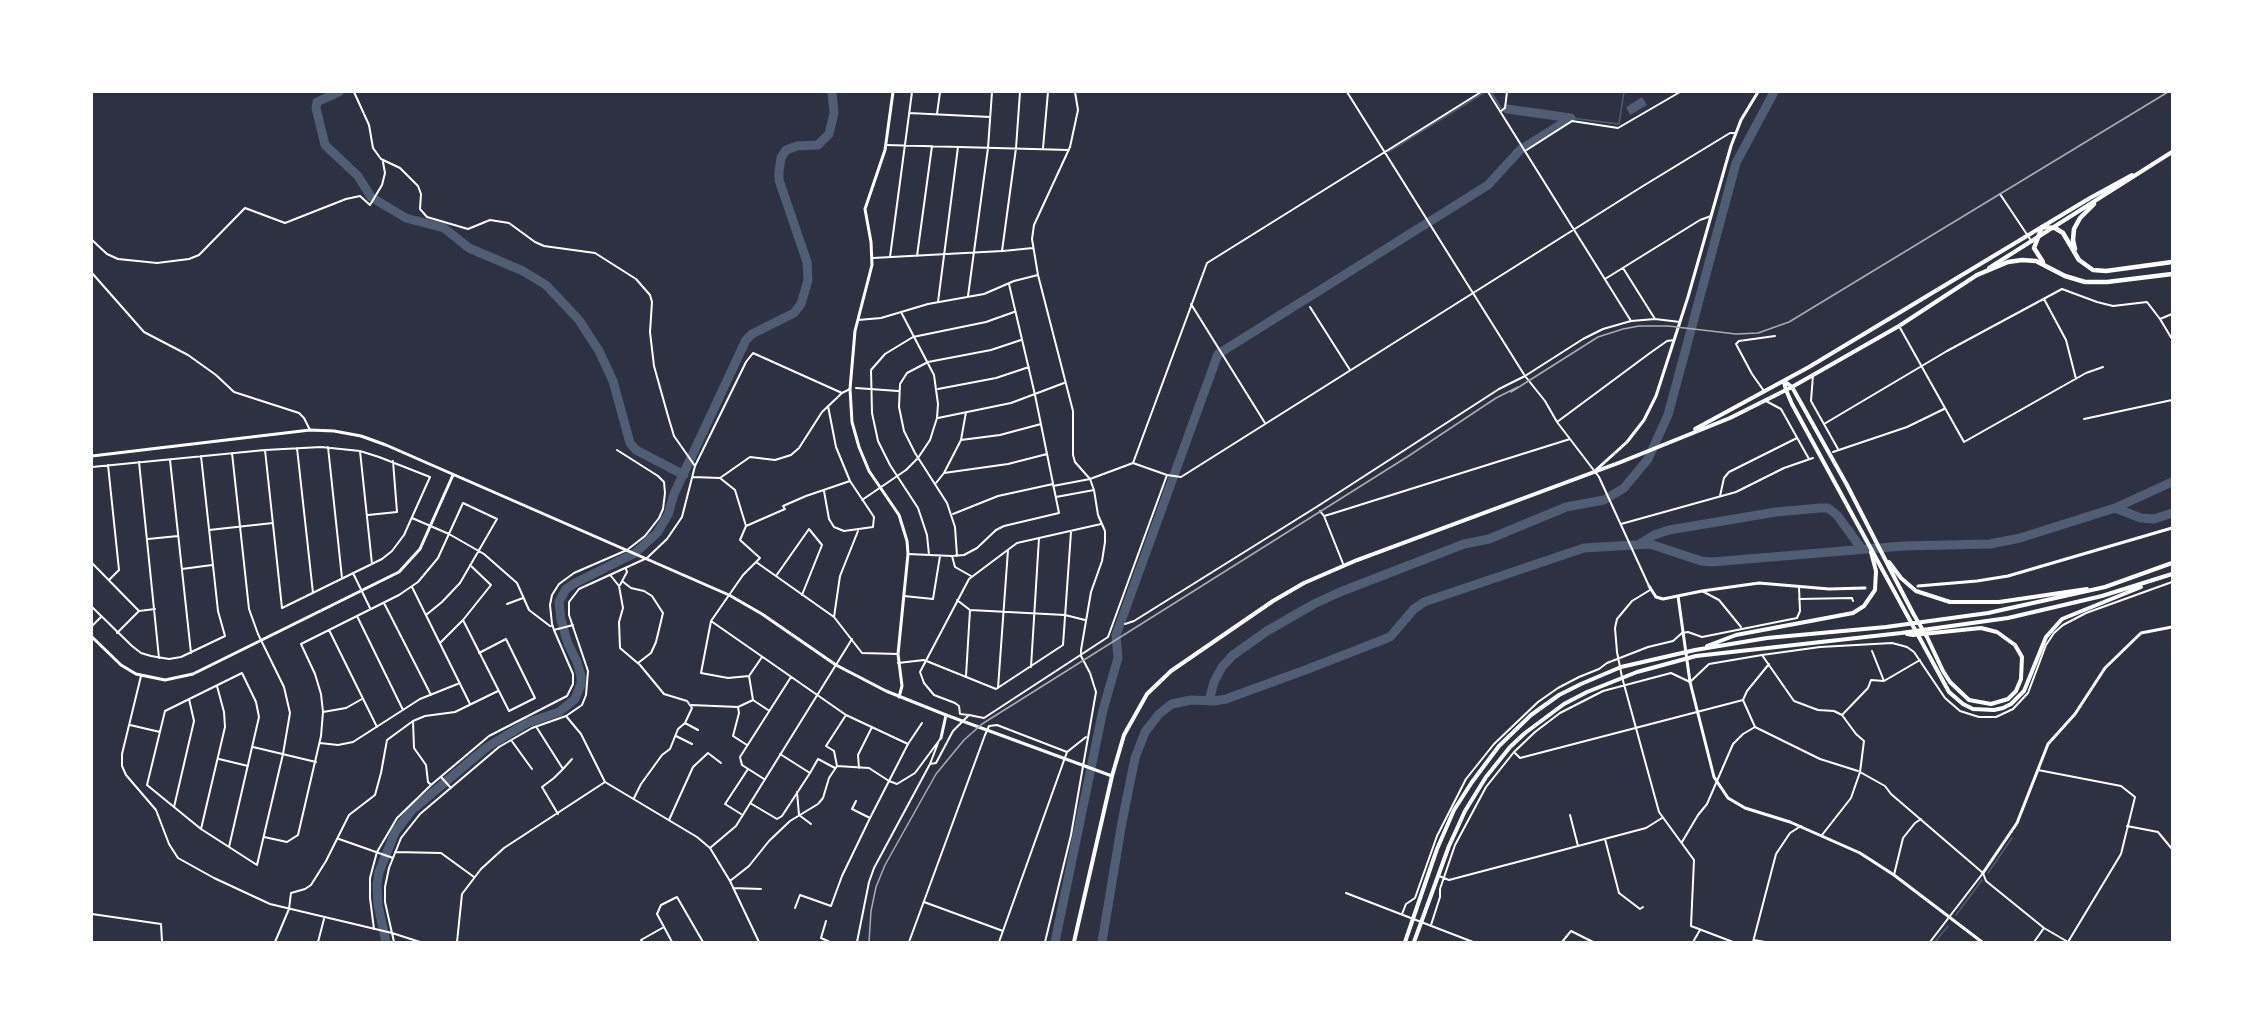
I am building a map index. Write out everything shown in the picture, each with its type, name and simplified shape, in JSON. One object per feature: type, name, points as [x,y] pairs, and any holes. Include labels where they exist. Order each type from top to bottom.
[{"type":"highway","points":[[1074,942],[1112,776],[1124,735],[1134,714],[1148,694],[1171,671],[1273,601],[1304,583],[1621,462],[1730,418],[1792,387],[1899,326],[1977,275],[2094,204],[2172,152]]},
{"type":"highway","points":[[1677,438],[1893,319],[2090,198],[2141,171]]},
{"type":"highway","points":[[2083,265],[2074,247],[2073,234],[2080,218],[2094,204]]},
{"type":"highway","points":[[2042,227],[2055,228],[2067,238],[2083,265],[2094,270],[2106,271],[2172,261]]},
{"type":"highway","points":[[2042,227],[2033,241],[2035,251],[2046,265]]},
{"type":"highway","points":[[1977,275],[2015,260],[2029,260],[2046,265],[2065,276],[2085,282],[2107,282],[2172,273]]},
{"type":"highway","points":[[1784,381],[1792,387],[1847,485],[1914,615],[1927,637],[1943,671],[1960,694],[1969,700],[1991,704],[2008,699],[2016,691],[2022,673],[2022,657],[2008,638],[1997,632],[1981,628],[1913,634],[1901,633]]},
{"type":"highway","points":[[1784,381],[1786,390],[1837,488],[1949,692],[1955,699],[1973,709],[2003,708],[2025,691],[2046,637],[2062,619],[2172,574]]},
{"type":"highway","points":[[1695,650],[1736,635],[1853,613],[1870,598],[1877,580],[1872,554],[1858,525]]},
{"type":"highway","points":[[1405,942],[1437,849],[1454,810],[1472,782],[1499,746],[1531,715],[1559,695],[1581,684],[1621,667],[1695,650],[1767,638],[1886,627],[1988,613],[2105,586],[2172,563]]},
{"type":"highway","points":[[1891,568],[1916,591],[1950,602],[2000,602],[2105,586]]},
{"type":"highway","points":[[1413,942],[1465,811],[1486,777],[1510,747],[1525,733],[1564,704],[1587,692],[1636,672],[1686,659],[2007,618],[2152,582]]},
{"type":"street","points":[[92,240],[115,259],[157,263],[199,255],[245,208],[285,223],[353,197],[360,196],[370,205],[385,173],[383,161],[373,148],[369,125],[355,92]]},
{"type":"street","points":[[893,92],[886,145],[866,209],[873,258],[857,320],[850,389],[852,422],[859,447],[869,471],[899,515],[906,533],[908,554],[898,654],[902,687],[899,697]]},
{"type":"street","points":[[890,257],[912,92]]},
{"type":"street","points":[[937,114],[940,92]]},
{"type":"street","points":[[968,296],[988,148],[992,92]]},
{"type":"street","points":[[1002,251],[1016,148],[1020,92]]},
{"type":"street","points":[[1043,149],[1048,92]]},
{"type":"street","points":[[1045,942],[1071,835],[1096,692],[1081,656],[1085,620],[1091,592],[1102,561],[1105,542],[1105,531],[1101,524],[1090,479],[1072,455],[1073,411],[1038,275],[1031,236],[1069,150],[1078,110],[1075,92]]},
{"type":"street","points":[[1347,92],[1525,376],[1599,477],[1656,597],[1663,599],[1702,591],[1759,584],[1829,589],[1865,588]]},
{"type":"street","points":[[1133,463],[1207,263],[1481,92]]},
{"type":"street","points":[[1488,92],[1631,321]]},
{"type":"street","points":[[1501,111],[1505,108],[1508,92]]},
{"type":"street","points":[[1525,150],[1572,121],[1618,128],[1680,92]]},
{"type":"street","points":[[1595,472],[1628,442],[1644,420],[1656,396],[1735,133],[1758,92]]},
{"type":"street","points":[[909,114],[990,117]]},
{"type":"street","points":[[952,515],[998,496],[1090,479],[1133,463],[1167,475],[1181,477],[1720,139],[1730,133],[1735,133]]},
{"type":"street","points":[[886,145],[1069,150]]},
{"type":"street","points":[[917,256],[932,146]]},
{"type":"street","points":[[938,302],[958,147]]},
{"type":"street","points":[[383,161],[400,168],[418,186],[421,194],[420,209],[427,217],[468,229],[490,220],[509,223],[544,246],[595,253],[636,279],[650,295],[652,302],[650,332],[654,366],[674,436],[694,466]]},
{"type":"street","points":[[2000,194],[2033,241]]},
{"type":"street","points":[[1605,279],[1700,220],[1711,216]]},
{"type":"street","points":[[873,258],[1033,248]]},
{"type":"street","points":[[1623,268],[1655,319]]},
{"type":"street","points":[[92,273],[144,333],[188,355],[216,375],[234,392],[299,412],[310,430]]},
{"type":"street","points":[[857,320],[875,319],[938,302],[984,294],[1038,275]]},
{"type":"street","points":[[908,554],[957,556],[977,548],[996,530],[1004,526],[1059,513],[1029,367],[1009,284]]},
{"type":"street","points":[[1824,423],[2062,289],[2113,306],[2147,302],[2172,339]]},
{"type":"street","points":[[2043,299],[2066,340],[2076,379]]},
{"type":"street","points":[[1191,304],[1265,423]]},
{"type":"street","points":[[1310,307],[1350,370]]},
{"type":"street","points":[[862,500],[897,477],[918,458],[930,440],[937,418],[937,389],[928,362],[901,312]]},
{"type":"street","points":[[929,555],[927,535],[921,515],[878,441],[872,413],[870,389],[872,370],[877,362],[896,346],[913,338],[986,322],[1016,312]]},
{"type":"street","points":[[2160,319],[2172,314]]},
{"type":"street","points":[[1125,624],[1134,621],[1499,389],[1525,376],[1583,339],[1603,329],[1631,321],[1655,319],[1680,322]]},
{"type":"street","points":[[1899,326],[1964,442],[2086,373],[2103,367]]},
{"type":"street","points":[[1764,392],[1737,344],[1739,341],[1775,336]]},
{"type":"street","points":[[957,556],[952,515],[936,483],[908,440],[901,422],[900,384],[907,373],[928,362],[991,350],[1022,340]]},
{"type":"street","points":[[1557,422],[1667,341],[1674,340]]},
{"type":"street","points":[[394,942],[385,902],[385,887],[392,858],[410,826],[450,787],[486,757],[511,740],[536,727],[566,716],[582,705],[588,682],[588,671],[571,626],[569,602],[579,589],[647,558],[676,528],[682,517],[694,466],[746,362],[753,353],[842,393]]},
{"type":"street","points":[[937,389],[1004,376],[1029,367]]},
{"type":"street","points":[[1813,375],[1811,401],[1839,450]]},
{"type":"street","points":[[937,418],[1011,403],[1064,383]]},
{"type":"street","points":[[856,388],[899,391]]},
{"type":"street","points":[[720,478],[750,457],[775,460],[796,452],[822,412],[842,393],[850,389]]},
{"type":"street","points":[[2084,419],[2172,400]]},
{"type":"street","points":[[1764,401],[1781,409],[1809,459]]},
{"type":"street","points":[[824,491],[829,519],[834,527],[844,531],[873,527],[874,517],[850,481],[836,447],[828,406]]},
{"type":"street","points":[[1833,452],[1907,427],[1944,409]]},
{"type":"street","points":[[936,483],[944,473],[961,440],[966,411]]},
{"type":"street","points":[[961,440],[1000,435],[1041,424]]},
{"type":"street","points":[[92,456],[310,430],[362,436],[729,595],[762,614],[836,665],[899,697],[1112,776]]},
{"type":"street","points":[[1720,496],[1724,478],[1729,472],[1797,438]]},
{"type":"street","points":[[1324,516],[1570,439]]},
{"type":"street","points":[[328,447],[342,578]]},
{"type":"street","points":[[92,467],[265,450],[328,447],[360,451],[393,461],[430,477],[400,543],[387,555],[282,608],[265,450]]},
{"type":"street","points":[[297,448],[313,593]]},
{"type":"street","points":[[376,930],[370,898],[370,878],[378,852],[397,818],[431,785],[489,736],[567,696],[573,684],[573,674],[554,628],[550,605],[552,595],[559,584],[574,573],[627,550],[645,536],[659,518],[665,493],[664,482],[617,450]]},
{"type":"street","points":[[360,451],[372,564]]},
{"type":"street","points":[[229,847],[258,726],[258,711],[254,697],[242,672],[165,711],[147,785],[201,829],[229,847],[257,865],[290,719],[288,699],[249,609],[232,453]]},
{"type":"street","points":[[944,473],[1008,464],[1047,454]]},
{"type":"street","points":[[92,608],[141,653],[159,658],[176,658],[191,653],[225,636],[218,611],[201,456]]},
{"type":"street","points":[[1620,524],[1736,492],[1784,468],[1814,458]]},
{"type":"street","points":[[170,460],[191,653]]},
{"type":"street","points":[[367,515],[397,512],[393,461]]},
{"type":"street","points":[[139,462],[159,658]]},
{"type":"street","points":[[108,465],[119,570],[109,580]]},
{"type":"street","points":[[92,637],[121,665],[141,675],[165,680],[189,676],[404,568],[417,553],[453,475]]},
{"type":"street","points":[[1101,524],[1017,543],[972,576],[924,660],[920,677],[928,689],[934,695],[959,706],[960,714],[984,718],[1108,637],[1167,475]]},
{"type":"street","points":[[693,477],[720,478],[735,490],[746,525],[740,540],[760,558],[711,621],[699,674],[729,678],[749,676]]},
{"type":"street","points":[[746,525],[784,509],[783,506],[806,496],[850,481]]},
{"type":"street","points":[[1056,497],[1094,490]]},
{"type":"street","points":[[263,837],[287,842],[298,835],[320,743],[323,712],[317,679],[300,643],[412,587],[435,563],[463,503],[496,519],[470,565],[451,592],[426,615]]},
{"type":"street","points":[[1320,511],[1344,566]]},
{"type":"street","points":[[412,518],[449,534],[477,550],[517,583],[529,610],[550,627],[571,626]]},
{"type":"street","points":[[209,530],[273,523]]},
{"type":"street","points":[[1918,586],[2008,576],[2172,528]]},
{"type":"street","points":[[776,576],[809,529],[822,545],[802,595]]},
{"type":"street","points":[[834,617],[840,576],[859,530]]},
{"type":"street","points":[[898,663],[924,660],[996,689],[1063,645],[1071,531]]},
{"type":"street","points":[[147,539],[178,536]]},
{"type":"street","points":[[1031,667],[1039,538]]},
{"type":"street","points":[[998,688],[1008,550]]},
{"type":"street","points":[[904,596],[933,599],[940,556]]},
{"type":"street","points":[[952,556],[955,567],[972,576]]},
{"type":"street","points":[[756,562],[834,617],[862,652],[898,654]]},
{"type":"street","points":[[92,563],[139,611]]},
{"type":"street","points":[[182,569],[213,565]]},
{"type":"street","points":[[440,643],[463,620],[490,585],[470,565]]},
{"type":"street","points":[[626,568],[627,572],[620,586],[623,608],[619,622],[620,648],[638,663],[664,694],[686,700],[691,705],[738,707],[753,700]]},
{"type":"street","points":[[353,573],[370,609]]},
{"type":"street","points":[[611,576],[620,586]]},
{"type":"street","points":[[622,581],[631,588],[644,591],[652,596],[663,613],[651,653],[638,663]]},
{"type":"street","points":[[1690,682],[1709,664],[1820,647],[1892,643],[1907,647],[1920,660],[1946,698],[1960,711],[1979,717],[1996,717],[2021,703],[2033,683],[2046,645],[2062,626],[2086,613],[2172,582]]},
{"type":"street","points":[[1402,914],[1406,904],[1415,898],[1437,836],[1450,806],[1466,779],[1494,744],[1538,702],[1579,676],[1599,669],[1618,658],[1673,641],[1682,633],[1688,632],[1702,637],[1797,618],[1800,611],[1798,586]]},
{"type":"street","points":[[412,587],[470,704]]},
{"type":"street","points":[[1650,588],[1632,601],[1617,619],[1615,628],[1622,677],[1662,818],[1694,860],[1691,927],[1733,942]]},
{"type":"street","points":[[1702,591],[1719,600],[1741,628]]},
{"type":"street","points":[[1678,596],[1690,682],[1717,784],[1734,803],[1801,826],[1860,853],[1894,874],[1982,942]]},
{"type":"street","points":[[507,604],[523,598]]},
{"type":"street","points":[[1799,599],[1852,598],[1853,602]]},
{"type":"street","points":[[957,600],[970,610],[1065,615],[1085,620]]},
{"type":"street","points":[[384,603],[431,695]]},
{"type":"street","points":[[117,633],[139,611],[155,609]]},
{"type":"street","points":[[966,677],[970,610]]},
{"type":"street","points":[[357,616],[403,710]]},
{"type":"street","points":[[92,626],[101,617]]},
{"type":"street","points":[[463,620],[479,653],[498,691],[509,711],[535,698],[506,639],[479,653]]},
{"type":"street","points":[[711,621],[846,715],[908,744]]},
{"type":"street","points":[[1930,942],[1983,873],[2017,823],[2048,744],[2075,714],[2105,668],[2141,633],[2172,627]]},
{"type":"street","points":[[329,630],[377,727]]},
{"type":"street","points":[[710,848],[736,826],[852,639]]},
{"type":"street","points":[[1872,651],[1884,681]]},
{"type":"street","points":[[1762,655],[1794,701],[1818,710],[1834,711],[1842,715],[1864,741],[1851,798],[1822,836]]},
{"type":"street","points":[[762,657],[749,676],[753,700],[769,711]]},
{"type":"street","points":[[1842,715],[1868,688],[1871,680],[1884,681],[1920,660]]},
{"type":"street","points":[[1769,664],[1747,691],[1743,700],[1755,727],[1820,759],[1859,771],[1885,786],[1891,794],[1983,873],[1986,881],[2044,927],[2068,942],[2121,854],[2135,797],[2121,786],[2037,770]]},
{"type":"street","points":[[1431,925],[1455,845],[1478,800],[1514,753],[1535,732],[1560,713],[1603,691],[1671,672],[1690,682]]},
{"type":"street","points":[[141,675],[122,754],[122,766],[126,775],[156,810],[169,844],[178,858],[270,904],[420,942]]},
{"type":"street","points":[[764,779],[742,765],[740,757],[791,676]]},
{"type":"street","points":[[320,743],[348,744],[403,710],[460,683]]},
{"type":"street","points":[[201,829],[225,717],[217,686]]},
{"type":"street","points":[[275,942],[289,909],[291,893],[311,885],[349,815],[375,795],[387,740],[413,721],[425,716],[455,712],[498,691]]},
{"type":"street","points":[[174,807],[194,721],[189,699]]},
{"type":"street","points":[[323,712],[346,708],[362,699]]},
{"type":"street","points":[[1514,753],[1520,758],[1743,700]]},
{"type":"street","points":[[634,798],[641,784],[670,749],[679,728],[685,723],[692,708],[691,705]]},
{"type":"street","points":[[738,707],[740,713],[733,736],[747,746]]},
{"type":"street","points":[[730,881],[749,866],[769,841],[799,815],[821,801],[836,767],[834,751],[826,746],[846,715]]},
{"type":"street","points":[[857,942],[874,868],[930,764],[941,738],[946,715]]},
{"type":"street","points":[[930,764],[936,763],[953,731],[969,715]]},
{"type":"street","points":[[566,716],[581,734],[606,782],[697,837],[710,848],[730,881],[759,942]]},
{"type":"street","points":[[413,721],[414,748],[426,765],[428,782],[431,785]]},
{"type":"street","points":[[685,723],[698,730]]},
{"type":"street","points":[[795,908],[800,895],[831,906],[842,876],[870,818],[908,744],[922,723]]},
{"type":"street","points":[[129,725],[160,732]]},
{"type":"street","points":[[909,942],[989,726],[997,725],[1067,752]]},
{"type":"street","points":[[536,727],[563,770]]},
{"type":"street","points":[[859,768],[858,755],[872,727]]},
{"type":"street","points":[[1682,842],[1717,784],[1733,744],[1755,727]]},
{"type":"street","points":[[676,736],[692,744]]},
{"type":"street","points":[[999,942],[1067,752],[1087,736]]},
{"type":"street","points":[[749,803],[777,819],[782,816],[818,759],[836,767],[872,769],[897,784],[915,773],[941,738]]},
{"type":"street","points":[[511,740],[532,770]]},
{"type":"street","points":[[253,747],[316,762]]},
{"type":"street","points":[[669,820],[693,767],[708,753],[721,763]]},
{"type":"street","points":[[780,754],[810,773]]},
{"type":"street","points":[[218,758],[248,766]]},
{"type":"street","points":[[558,814],[542,787],[563,770],[572,759]]},
{"type":"street","points":[[742,815],[725,804],[748,769]]},
{"type":"street","points":[[441,777],[450,787]]},
{"type":"street","points":[[457,942],[462,894],[486,863],[504,848],[606,782]]},
{"type":"street","points":[[797,792],[799,815],[811,824]]},
{"type":"street","points":[[856,801],[852,809],[870,818]]},
{"type":"street","points":[[1570,815],[1578,846]]},
{"type":"street","points":[[1438,876],[1449,880],[1646,828],[1662,818]]},
{"type":"street","points":[[1894,874],[1903,838],[1921,819]]},
{"type":"street","points":[[1765,942],[1754,941],[1776,854],[1790,833],[1801,826]]},
{"type":"street","points":[[2127,826],[2158,832],[2172,849]]},
{"type":"street","points":[[338,839],[392,858]]},
{"type":"street","points":[[1605,839],[1619,893],[1640,909],[1643,907]]},
{"type":"street","points":[[395,852],[441,853],[474,877]]},
{"type":"street","points":[[733,888],[761,889]]},
{"type":"street","points":[[1346,893],[1473,942]]},
{"type":"street","points":[[672,942],[657,914],[661,905],[678,897],[703,942]]},
{"type":"street","points":[[924,902],[1003,931]]},
{"type":"street","points":[[92,914],[161,924],[162,942]]},
{"type":"street","points":[[318,942],[324,919]]},
{"type":"street","points":[[826,921],[821,938],[830,942]]},
{"type":"street","points":[[636,942],[642,941],[664,927]]},
{"type":"street","points":[[2034,942],[2044,927]]},
{"type":"street","points":[[1693,942],[1700,930]]},
{"type":"street","points":[[1562,942],[1571,931],[1593,942]]},
{"type":"water","points":[[1642,97],[1647,105],[1630,115],[1626,107]]},
{"type":"waterway","points":[[339,92],[317,102],[316,108],[325,145],[358,176],[371,197],[406,218],[444,228],[469,248],[523,271],[546,285],[579,320],[599,351],[613,381],[630,443],[636,450],[684,475]]},
{"type":"waterway","points":[[386,942],[378,905],[377,885],[379,872],[395,832],[412,810],[487,747],[527,723],[559,712],[575,699],[581,684],[581,676],[568,644],[561,620],[559,602],[566,589],[635,553],[657,533],[668,515],[674,494],[746,340],[752,334],[794,313],[801,304],[808,280],[807,262],[779,180],[781,158],[786,150],[797,146],[818,145],[829,134],[834,113],[832,92]]},
{"type":"waterway","points":[[1388,152],[1485,92]]},
{"type":"waterway","points":[[1491,92],[1501,108]]},
{"type":"waterway","points":[[1571,118],[1619,124],[1624,92]]},
{"type":"waterway","points":[[1209,701],[1214,682],[1222,667],[1233,655],[1267,631],[1314,604],[1464,544],[1489,539],[1566,507],[1604,500],[1624,488],[1648,459],[1668,415],[1736,163],[1774,92]]},
{"type":"waterway","points":[[1055,942],[1103,710],[1118,658],[1116,635],[1218,354],[1488,185],[1520,150],[1571,118],[1507,109]]},
{"type":"waterway","points":[[1102,942],[1135,758],[1145,732],[1159,714],[1172,704],[1191,700],[1226,699],[1308,669],[1390,637],[1414,609],[1424,602],[1584,548],[1650,544],[1701,561],[1712,562],[1903,546],[1990,544],[2020,538],[2115,508],[2172,482]]},
{"type":"waterway","points":[[1641,543],[1669,530],[1776,512],[1828,508],[1837,515],[1861,548]]},
{"type":"waterway","points":[[2115,508],[2141,518],[2154,519],[2172,513]]},
{"type":"waterway","points":[[1988,873],[2012,838]]},
{"type":"waterway","points":[[1956,915],[1982,880]]},
{"type":"waterway","points":[[1935,942],[1948,926]]},
{"type":"railway","points":[[1511,392],[1598,337],[1623,329],[1639,326],[1668,326],[1736,334],[1758,333],[1789,322],[2168,92]]},
{"type":"railway","points":[[869,942],[871,911],[876,887],[885,865],[936,774],[964,740],[982,724],[1407,457],[1496,398],[1518,387]]}]
